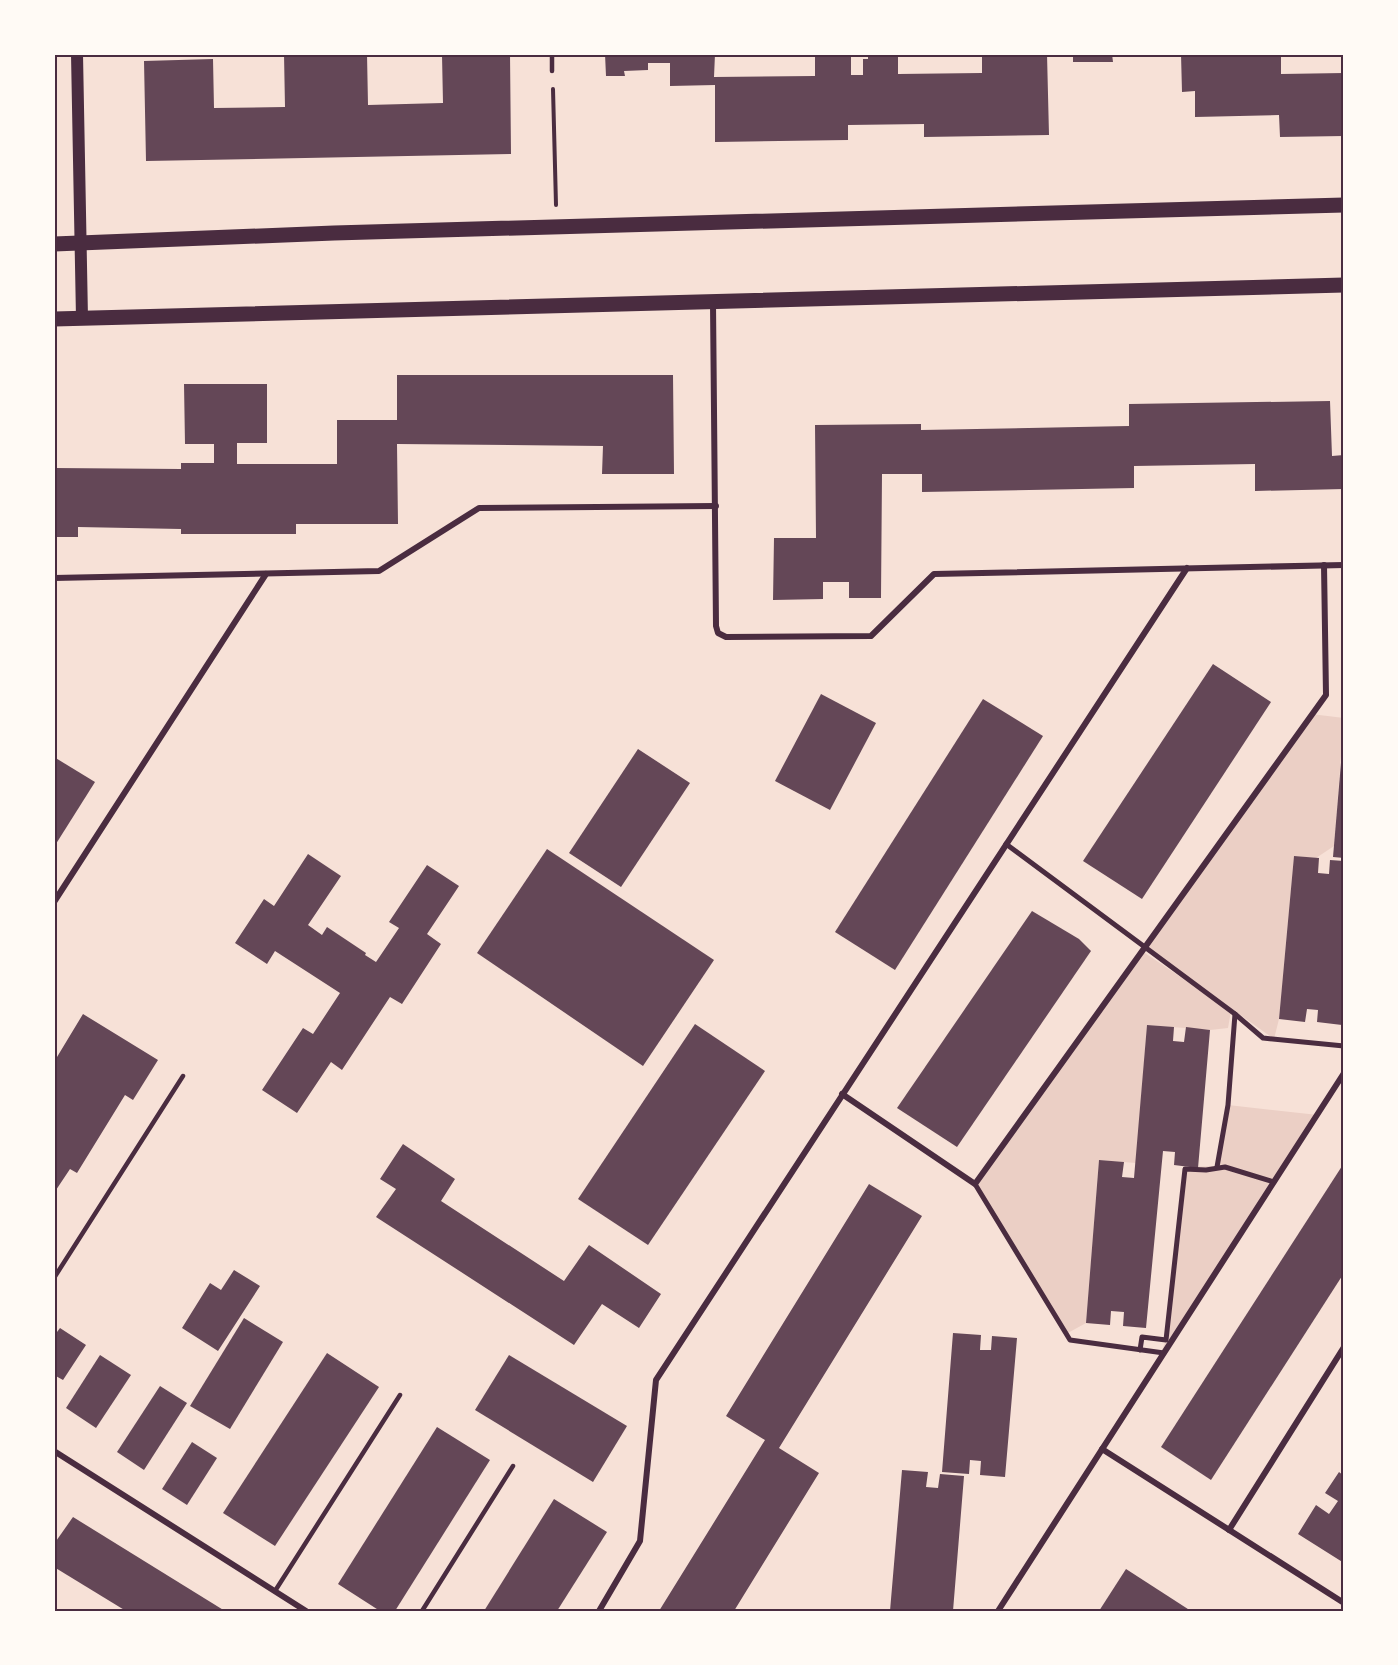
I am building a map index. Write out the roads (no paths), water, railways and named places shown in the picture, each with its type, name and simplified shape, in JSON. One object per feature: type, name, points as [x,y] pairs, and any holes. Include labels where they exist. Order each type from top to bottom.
[{"type":"main road","points":[[77,54],[82,318]]},
{"type":"main road","points":[[54,244],[556,227],[1344,205]]},
{"type":"main road","points":[[54,319],[1344,285]]},
{"type":"street","points":[[713,303],[716,626],[718,633],[726,637],[871,636],[934,574],[1344,565]]},
{"type":"street","points":[[54,578],[378,571],[479,508],[716,506]]},
{"type":"street","points":[[975,1184],[1326,695],[1324,565]]},
{"type":"street","points":[[599,1611],[640,1541],[656,1380],[1187,568]]},
{"type":"street","points":[[54,902],[266,574]]},
{"type":"street","points":[[1006,844],[1235,1014],[1263,1038],[1344,1046]]},
{"type":"street","points":[[1217,1167],[1228,1105],[1235,1014]]},
{"type":"street","points":[[998,1611],[1344,1073]]},
{"type":"street","points":[[842,1094],[975,1184],[1070,1340],[1164,1353]]},
{"type":"street","points":[[1140,1350],[1142,1337],[1166,1340],[1185,1169],[1206,1170],[1225,1167],[1274,1182]]},
{"type":"street","points":[[1229,1530],[1344,1347]]},
{"type":"street","points":[[1102,1449],[1344,1603]]},
{"type":"street","points":[[54,1451],[306,1611]]},
{"type":"lane","points":[[552,54],[552,71]]},
{"type":"lane","points":[[54,1278],[183,1076]]},
{"type":"lane","points":[[275,1591],[400,1395]]},
{"type":"lane","points":[[422,1611],[513,1466]]},
{"type":"lane","points":[[291,1611],[295,1604]]}]
